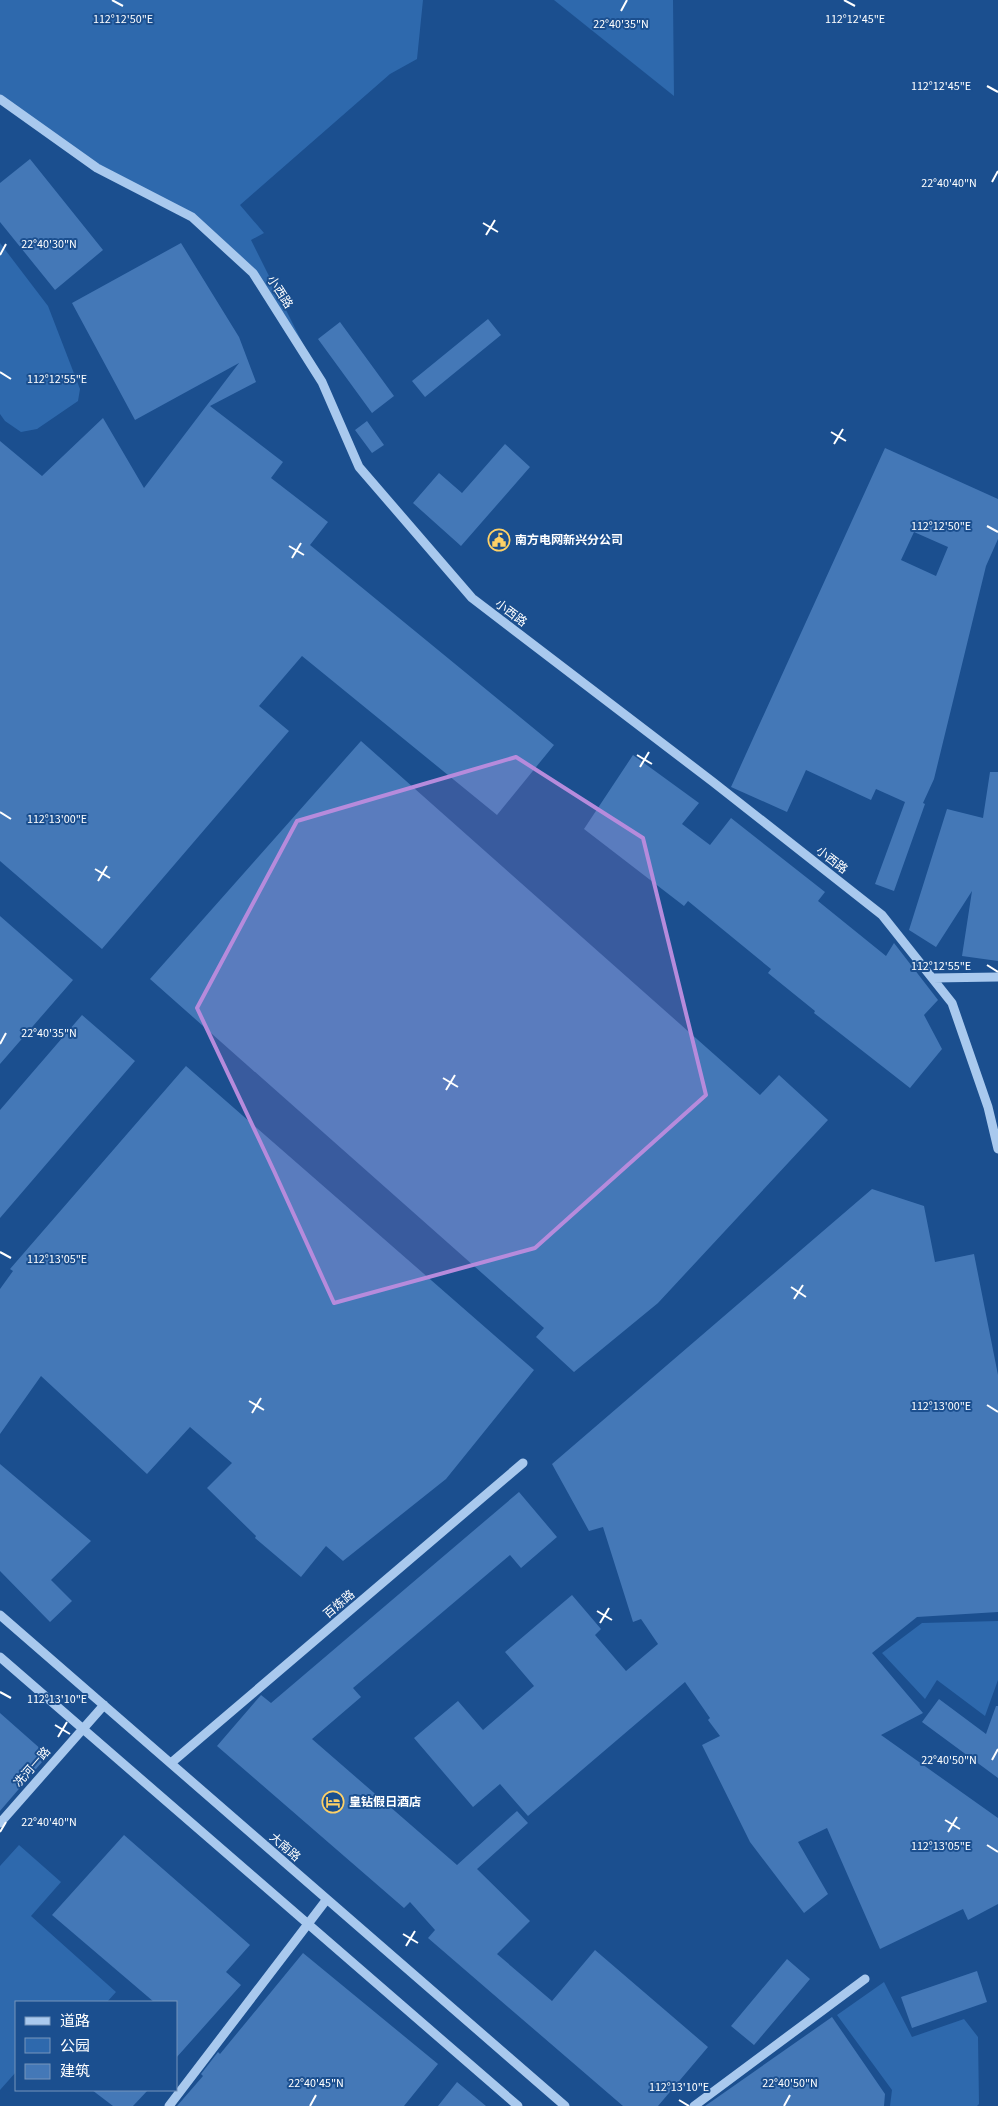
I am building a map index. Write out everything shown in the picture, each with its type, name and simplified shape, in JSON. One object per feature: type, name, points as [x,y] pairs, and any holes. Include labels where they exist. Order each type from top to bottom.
[{"type":"street","name":"小西路","points":[[0,99],[97,168],[192,217],[253,273],[322,382],[359,467],[472,598],[705,776],[882,916],[952,1003],[988,1107],[998,1149]]},
{"type":"street","points":[[932,978],[998,977]]},
{"type":"street","name":"百炼路","points":[[170,1763],[523,1464]]},
{"type":"street","name":"大南路","points":[[0,1615],[109,1710],[104,1706]]},
{"type":"street","points":[[0,1657],[518,2106]]},
{"type":"street","name":"大南路","points":[[104,1706],[565,2106]]},
{"type":"street","name":"冼河一路","points":[[0,1823],[104,1706]]},
{"type":"street","points":[[169,2106],[327,1899]]},
{"type":"street","points":[[694,2106],[865,1979]]},
{"type":"highlighted area","points":[[516,757],[643,838],[706,1095],[535,1248],[334,1303],[197,1008],[297,821]]},
{"type":"green space","points":[[0,0],[423,0],[417,59],[390,74],[240,205],[264,233],[251,240],[322,382],[253,273],[192,217],[97,168],[0,99]]},
{"type":"green space","points":[[554,0],[673,0],[674,96]]},
{"type":"green space","points":[[0,243],[48,306],[80,389],[78,401],[37,429],[21,432],[5,421],[0,414]]},
{"type":"green space","points":[[998,1621],[998,1680],[985,1716],[937,1680],[925,1699],[882,1653],[922,1623]]},
{"type":"green space","points":[[19,1845],[61,1882],[31,1916],[116,1992],[108,2001],[15,2001],[15,2073],[0,2090],[0,1866]]},
{"type":"green space","points":[[884,1982],[912,2037],[964,2019],[978,2037],[979,2104],[977,2106],[890,2106],[892,2090],[837,2015]]},
{"type":"building","points":[[30,159],[103,250],[55,290],[0,222],[0,183]]},
{"type":"building","points":[[181,243],[239,337],[256,382],[210,406],[283,462],[271,478],[328,522],[310,545],[554,745],[497,815],[302,656],[259,706],[289,731],[102,949],[0,861],[0,441],[42,476],[103,418],[144,488],[239,363],[135,420],[72,303]]},
{"type":"building","points":[[488,319],[501,335],[425,397],[412,381]]},
{"type":"building","points":[[340,322],[394,396],[372,413],[318,339]]},
{"type":"building","points":[[367,421],[384,445],[372,453],[355,430]]},
{"type":"building","points":[[505,444],[530,467],[461,546],[413,503],[439,473],[462,493]]},
{"type":"building","points":[[885,448],[998,499],[998,539],[986,566],[934,779],[923,803],[925,804],[894,891],[875,884],[905,802],[876,789],[871,800],[806,770],[787,812],[731,787]],"holes":[[[914,532],[948,547],[936,576],[901,560]]]},
{"type":"building","points":[[361,741],[760,1095],[779,1075],[828,1120],[658,1303],[574,1372],[536,1337],[544,1328],[150,979]]},
{"type":"building","points":[[633,755],[699,803],[682,824],[710,845],[731,818],[825,892],[818,901],[886,956],[894,943],[938,1000],[924,1015],[942,1049],[910,1088],[814,1013],[815,1011],[768,973],[771,969],[688,901],[684,906],[584,829]]},
{"type":"building","points":[[990,772],[998,772],[998,961],[962,956],[972,891],[936,947],[909,930],[947,809],[983,818]]},
{"type":"building","points":[[0,916],[73,980],[0,1064]]},
{"type":"building","points":[[82,1015],[135,1061],[0,1218],[0,1110]]},
{"type":"building","points":[[186,1066],[534,1370],[446,1479],[343,1561],[326,1546],[301,1577],[255,1538],[256,1536],[207,1488],[232,1463],[190,1427],[147,1474],[41,1376],[0,1434],[0,1289],[13,1271],[10,1269]]},
{"type":"building","points":[[872,1189],[924,1206],[935,1262],[974,1254],[998,1375],[998,1612],[917,1617],[872,1653],[923,1713],[881,1735],[998,1818],[998,1904],[968,1920],[963,1909],[880,1949],[827,1828],[798,1842],[828,1894],[804,1913],[750,1842],[702,1745],[720,1736],[685,1682],[528,1816],[500,1784],[473,1807],[414,1738],[458,1701],[483,1730],[534,1686],[505,1652],[572,1595],[601,1629],[595,1635],[626,1671],[658,1644],[641,1619],[633,1622],[603,1527],[589,1531],[552,1464]]},
{"type":"building","points":[[0,1464],[91,1541],[51,1580],[72,1601],[50,1622],[0,1571]]},
{"type":"building","points":[[519,1492],[557,1537],[521,1568],[510,1555],[353,1688],[361,1697],[312,1739],[457,1865],[517,1811],[528,1823],[477,1869],[530,1921],[497,1954],[552,2001],[595,1950],[708,2047],[658,2106],[623,2106],[428,1938],[435,1930],[410,1902],[404,1908],[217,1746],[261,1695],[271,1703]]},
{"type":"building","points":[[939,1699],[986,1734],[996,1706],[998,1706],[998,1778],[922,1722]]},
{"type":"building","points":[[0,1713],[43,1751],[37,1757],[42,1762],[0,1811]]},
{"type":"building","points":[[124,1835],[250,1945],[226,1972],[241,1985],[178,2056],[178,2001],[153,2001],[52,1915]]},
{"type":"building","points":[[303,1953],[438,2064],[404,2106],[177,2106],[203,2076],[201,2074],[218,2052],[220,2054]]},
{"type":"building","points":[[787,1959],[810,1979],[754,2045],[731,2026]]},
{"type":"building","points":[[977,1971],[987,2002],[912,2028],[901,1997]]},
{"type":"building","points":[[832,2017],[885,2094],[884,2106],[705,2106]]},
{"type":"building","points":[[457,2082],[486,2106],[438,2106]]},
{"type":"building","points":[[93,2091],[147,2091],[133,2106],[113,2106]]},
{"type":"place","name":"南方电网新兴分公司","points":[[499,540]]},
{"type":"place","name":"皇钻假日酒店","points":[[333,1802]]}]
